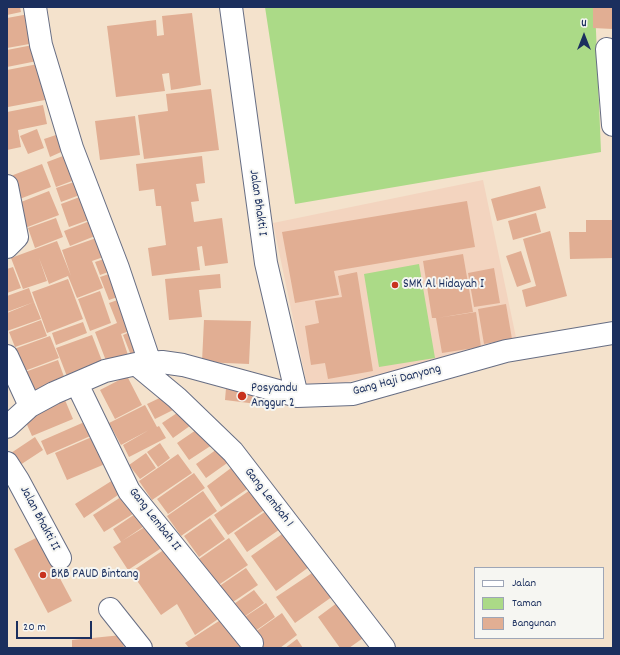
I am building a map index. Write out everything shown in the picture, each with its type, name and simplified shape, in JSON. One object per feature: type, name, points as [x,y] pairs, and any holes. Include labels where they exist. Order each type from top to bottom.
[{"type":"street","points":[[35,7],[41,45],[72,148],[118,268],[143,364]]},
{"type":"street","name":"Jalan Bhakti I","points":[[231,7],[266,264],[297,396]]},
{"type":"street","points":[[607,49],[613,125]]},
{"type":"street","points":[[7,186],[18,237],[7,247]]},
{"type":"street","name":"Gang Haji Danyong","points":[[7,427],[30,406],[54,393],[105,371],[143,364],[162,362],[183,365],[297,396],[353,394],[506,351],[613,333]]},
{"type":"street","points":[[7,356],[30,406]]},
{"type":"street","name":"Gang Lembah 1","points":[[143,364],[233,452],[384,648]]},
{"type":"street","name":"Gang Lembah II","points":[[77,384],[129,491],[252,643]]},
{"type":"street","name":"Jalan Bhakti II","points":[[13,471],[60,558]]},
{"type":"street","points":[[110,609],[142,648]]},
{"type":"shaded area","name":"SMK Al Hidayah I","points":[[483,180],[518,347],[308,390],[273,223]]},
{"type":"green space","points":[[265,7],[595,7],[601,152],[295,204]]},
{"type":"green space","points":[[419,264],[435,358],[379,367],[364,274]]},
{"type":"building","points":[[7,7],[20,7],[21,12],[7,15]]},
{"type":"building","points":[[593,7],[613,7],[613,29],[593,28]]},
{"type":"building","points":[[192,13],[201,85],[171,90],[169,73],[162,74],[165,91],[116,97],[107,26],[156,20],[157,36],[164,35],[162,16]]},
{"type":"building","points":[[29,14],[35,43],[7,48],[7,18]]},
{"type":"building","points":[[38,44],[42,60],[7,67],[7,50]]},
{"type":"building","points":[[38,64],[45,100],[8,107],[7,70]]},
{"type":"building","points":[[211,89],[219,150],[144,159],[138,115],[168,111],[166,94]]},
{"type":"building","points":[[43,105],[47,124],[18,130],[21,147],[7,150],[7,112]]},
{"type":"building","points":[[135,116],[140,155],[100,160],[95,121]]},
{"type":"building","points":[[37,129],[44,148],[28,154],[20,136]]},
{"type":"building","points":[[65,132],[70,148],[50,157],[44,139]]},
{"type":"building","points":[[71,153],[80,178],[56,187],[47,162]]},
{"type":"building","points":[[202,156],[205,183],[196,184],[199,201],[191,202],[194,222],[222,218],[228,263],[205,266],[202,246],[197,247],[200,270],[152,276],[148,248],[166,245],[161,206],[156,206],[154,189],[139,191],[136,164]]},
{"type":"building","points":[[42,164],[51,187],[17,200],[8,177]]},
{"type":"building","points":[[80,180],[85,193],[61,202],[56,188]]},
{"type":"building","points":[[540,186],[546,208],[497,221],[491,199]]},
{"type":"building","points":[[49,191],[59,215],[25,228],[16,204]]},
{"type":"building","points":[[85,195],[94,218],[69,227],[61,204]]},
{"type":"building","points":[[467,201],[475,247],[334,271],[339,295],[295,303],[282,232]]},
{"type":"building","points":[[536,213],[541,232],[513,240],[508,221]]},
{"type":"building","points":[[56,218],[63,237],[35,248],[28,228]]},
{"type":"building","points":[[95,219],[100,234],[70,246],[64,231]]},
{"type":"building","points":[[586,220],[613,220],[613,258],[570,259],[569,232],[586,232]]},
{"type":"building","points":[[550,231],[567,296],[526,307],[522,290],[536,286],[523,239]]},
{"type":"building","points":[[102,236],[109,255],[92,261],[103,288],[77,298],[68,276],[49,284],[39,258],[47,281],[23,289],[11,258],[57,241],[71,276],[62,250]]},
{"type":"building","points":[[521,251],[531,282],[517,287],[506,256]]},
{"type":"building","points":[[463,254],[473,312],[437,318],[476,312],[481,347],[442,353],[436,318],[432,318],[423,261]]},
{"type":"building","points":[[113,256],[117,269],[100,275],[95,262]]},
{"type":"building","points":[[13,267],[21,288],[7,293],[7,269]]},
{"type":"building","points":[[494,268],[500,303],[474,307],[468,273]]},
{"type":"building","points":[[118,271],[126,294],[109,300],[100,277]]},
{"type":"building","points":[[357,272],[373,371],[328,379],[325,363],[311,365],[305,326],[319,323],[315,301],[342,297],[338,276]]},
{"type":"building","points":[[220,274],[221,288],[199,290],[202,317],[169,320],[165,279]]},
{"type":"building","points":[[68,279],[83,319],[47,333],[32,292]]},
{"type":"building","points":[[29,288],[34,302],[7,312],[7,296]]},
{"type":"building","points":[[100,291],[111,323],[90,331],[78,299]]},
{"type":"building","points":[[126,297],[138,328],[121,334],[129,358],[108,366],[95,332],[117,323],[109,303]]},
{"type":"building","points":[[34,302],[41,319],[7,331],[7,313]]},
{"type":"building","points":[[506,304],[512,339],[484,344],[478,309]]},
{"type":"building","points":[[41,320],[47,336],[15,347],[9,332]]},
{"type":"building","points":[[204,320],[251,321],[249,364],[202,362]]},
{"type":"building","points":[[83,322],[87,333],[56,345],[52,333]]},
{"type":"building","points":[[137,329],[146,353],[132,358],[123,335]]},
{"type":"building","points":[[92,335],[104,366],[68,379],[56,348]]},
{"type":"building","points":[[50,336],[59,358],[22,372],[14,349]]},
{"type":"building","points":[[58,360],[67,385],[35,397],[25,372]]},
{"type":"building","points":[[127,376],[142,405],[115,419],[100,390]]},
{"type":"building","name":"Posyandu Anggur 2","points":[[226,388],[258,392],[257,404],[225,400]]},
{"type":"building","points":[[168,394],[175,409],[155,419],[147,404]]},
{"type":"building","points":[[65,400],[73,419],[32,436],[24,418]]},
{"type":"building","points":[[145,405],[157,427],[159,426],[166,438],[129,457],[123,445],[149,430],[121,445],[109,423]]},
{"type":"building","points":[[183,409],[194,423],[173,438],[162,423]]},
{"type":"building","points":[[89,420],[95,434],[47,455],[41,441]]},
{"type":"building","points":[[199,428],[212,445],[189,460],[177,443]]},
{"type":"building","points":[[94,436],[105,464],[67,480],[55,453]]},
{"type":"building","points":[[35,437],[43,450],[17,467],[8,455]]},
{"type":"building","points":[[160,443],[170,458],[158,467],[147,452]]},
{"type":"building","points":[[220,447],[230,461],[206,478],[196,464]]},
{"type":"building","points":[[146,453],[156,468],[140,479],[129,465]]},
{"type":"building","points":[[178,454],[192,473],[152,500],[139,481]]},
{"type":"building","points":[[235,465],[250,487],[221,507],[207,486]]},
{"type":"building","points":[[194,473],[205,488],[168,514],[157,499]]},
{"type":"building","points":[[113,480],[121,493],[84,518],[75,504]]},
{"type":"building","points":[[256,486],[270,506],[228,535],[214,515]]},
{"type":"building","points":[[203,491],[217,511],[181,536],[167,516]]},
{"type":"building","points":[[121,497],[133,514],[104,532],[93,515]]},
{"type":"building","points":[[269,509],[283,527],[247,552],[234,533]]},
{"type":"building","points":[[141,510],[149,523],[122,541],[148,525],[163,547],[128,570],[113,547],[121,542],[113,529]]},
{"type":"building","points":[[210,518],[225,539],[199,557],[184,536]]},
{"type":"building","points":[[285,532],[309,567],[276,591],[251,556]]},
{"type":"building","name":"BKB PAUD Bintang","points":[[38,537],[72,601],[48,613],[14,549]]},
{"type":"building","points":[[229,538],[248,565],[217,586],[199,559]]},
{"type":"building","points":[[168,547],[221,617],[195,635],[177,604],[161,615],[131,572]]},
{"type":"building","points":[[246,568],[258,585],[230,604],[218,587]]},
{"type":"building","points":[[318,569],[336,594],[295,623],[276,597]]},
{"type":"building","points":[[254,590],[264,603],[241,619],[231,606]]},
{"type":"building","points":[[341,600],[366,636],[349,648],[340,648],[318,617]]},
{"type":"building","points":[[266,603],[275,617],[251,634],[240,620]]},
{"type":"building","points":[[282,613],[297,635],[280,648],[256,648],[248,637]]},
{"type":"building","points":[[222,619],[249,648],[189,648],[185,643]]},
{"type":"building","points":[[122,635],[124,648],[72,648],[72,640]]},
{"type":"building","points":[[297,639],[303,648],[285,648]]},
{"type":"place","name":"SMK Al Hidayah I","points":[[395,285]]},
{"type":"place","name":"Posyandu Anggur 2","points":[[242,396]]},
{"type":"place","name":"BKB PAUD Bintang","points":[[43,575]]}]
